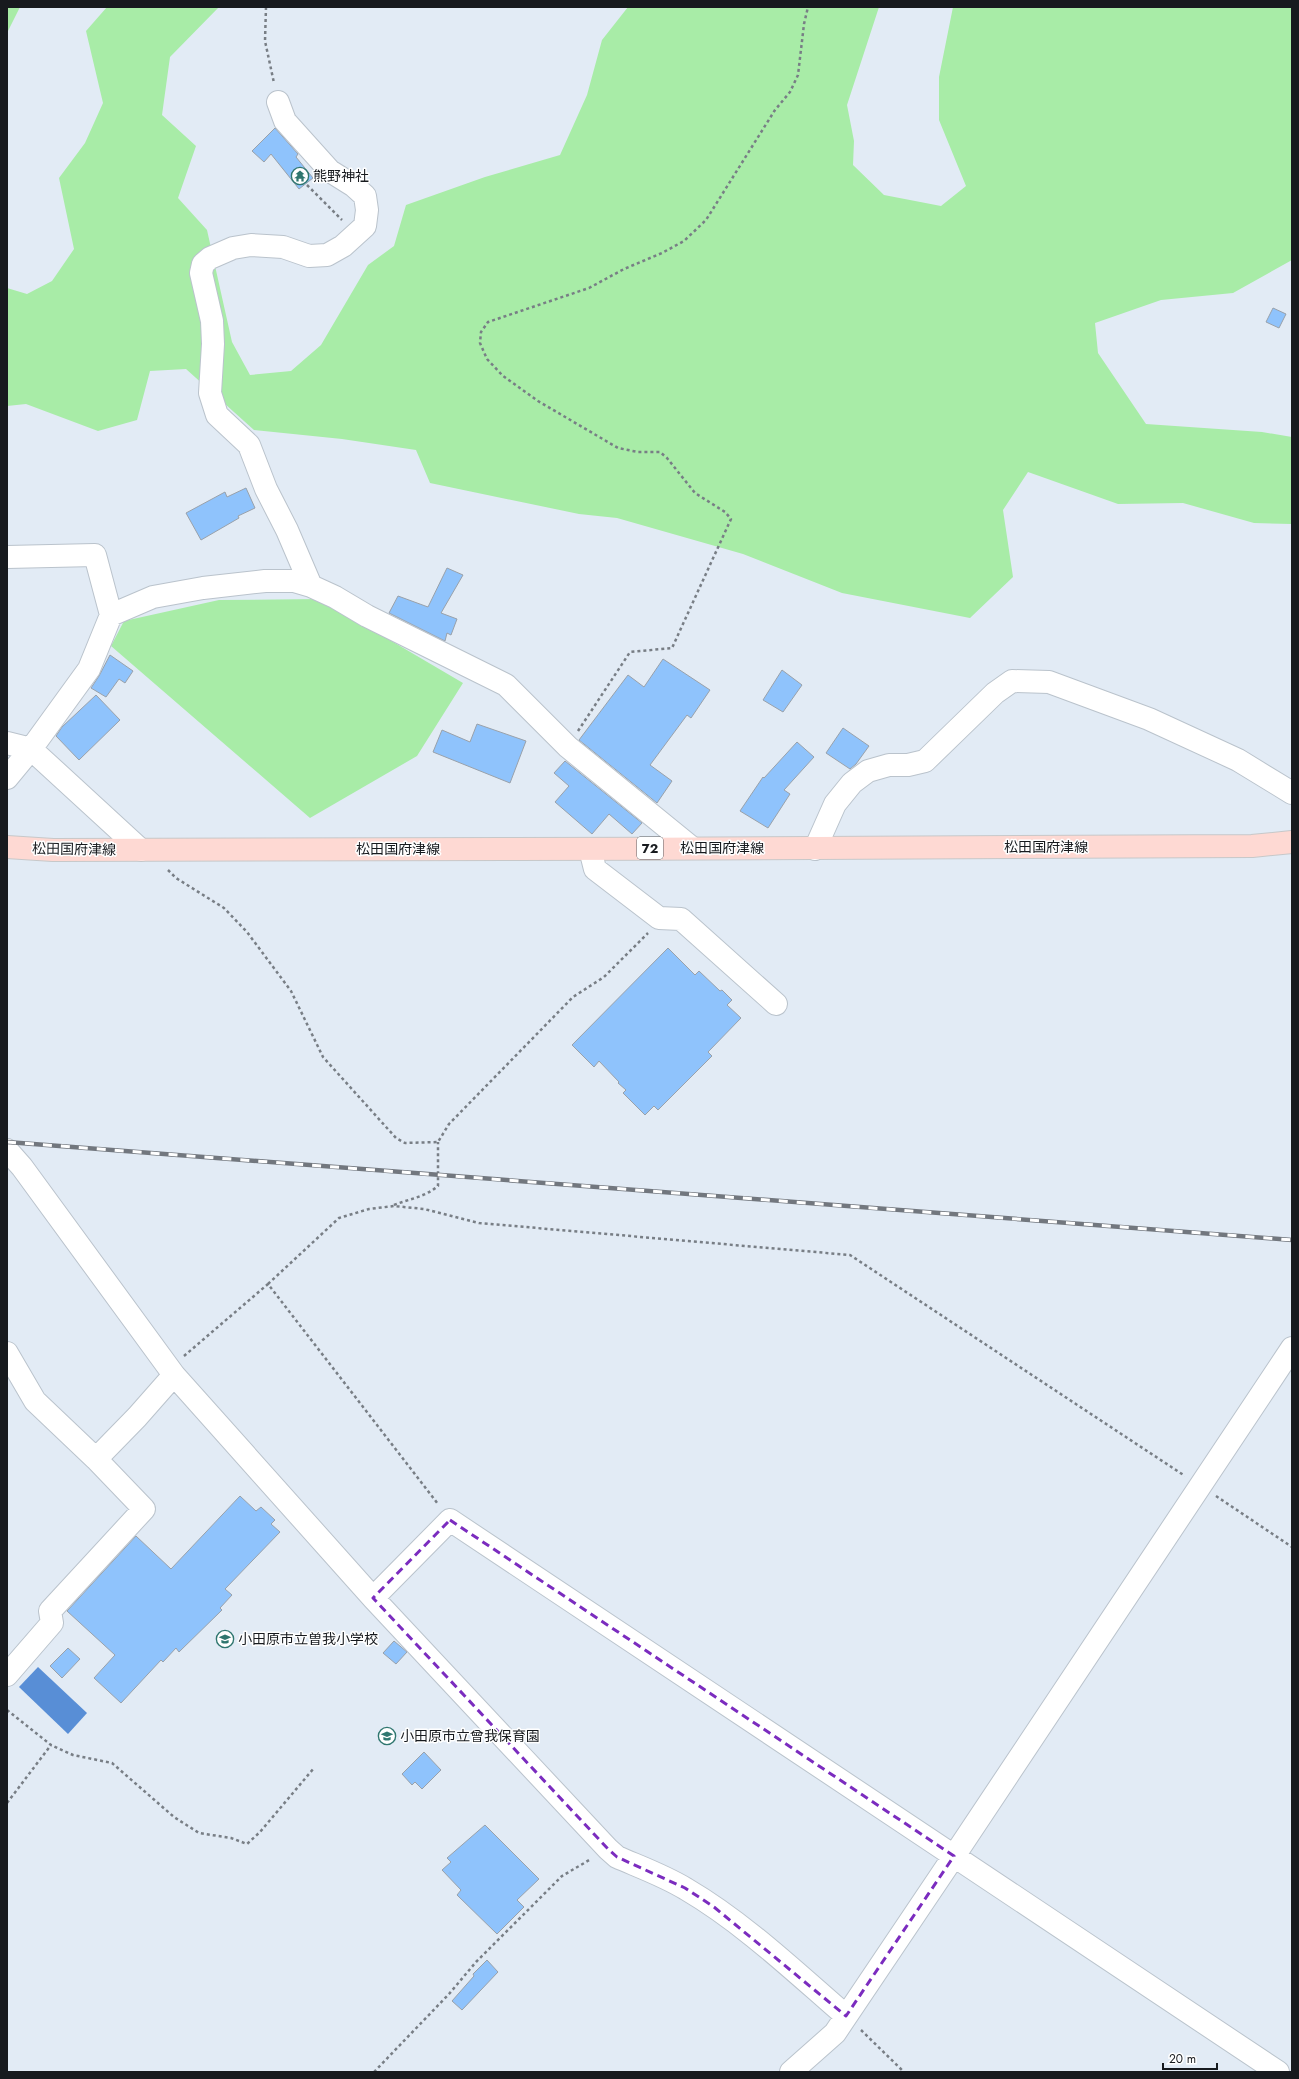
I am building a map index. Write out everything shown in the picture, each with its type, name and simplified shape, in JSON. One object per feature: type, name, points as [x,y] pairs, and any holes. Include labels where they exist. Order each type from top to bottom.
[{"type":"main road","name":"松田国府津線","points":[[7,847],[53,850],[815,849],[1252,846],[1292,842]]},
{"type":"street","points":[[278,102],[285,121],[330,171],[354,186],[365,196],[367,210],[365,226],[344,246],[327,255],[309,256],[283,247],[251,245],[233,248],[210,258],[203,264],[201,273],[212,321],[213,344],[210,393],[217,415],[249,444],[266,489],[287,530],[311,586]]},
{"type":"street","points":[[7,557],[95,555],[111,615],[89,668],[31,749],[7,778]]},
{"type":"street","points":[[111,615],[153,597],[203,588],[265,580],[294,581],[311,586],[367,616],[506,685],[568,747],[691,848]]},
{"type":"street","points":[[815,849],[835,804],[852,783],[868,771],[889,765],[908,765],[925,761],[995,693],[1012,681],[1049,682],[1149,719],[1238,760],[1292,793]]},
{"type":"street","points":[[7,743],[31,749],[147,850]]},
{"type":"street","points":[[590,849],[595,869],[659,918],[681,919],[776,1004]]},
{"type":"street","points":[[7,1150],[22,1167],[172,1371],[373,1598],[608,1849],[617,1856],[685,1888],[714,1907],[771,1951],[846,2016]]},
{"type":"street","points":[[791,2072],[835,2032],[1292,1348]]},
{"type":"street","points":[[7,1353],[35,1402],[96,1459],[144,1509],[50,1611],[52,1623],[7,1675]]},
{"type":"street","points":[[96,1459],[137,1417],[172,1371]]},
{"type":"street","points":[[373,1598],[450,1520],[1278,2072]]},
{"type":"path","points":[[266,7],[265,41],[278,102]]},
{"type":"path","points":[[568,747],[630,652],[672,648],[731,519],[725,512],[710,505],[695,493],[667,458],[660,452],[638,452],[618,448],[538,401],[503,376],[487,359],[480,343],[481,332],[488,322],[589,288],[624,268],[662,253],[684,241],[706,220],[775,110],[790,92],[798,75],[804,24],[808,7]]},
{"type":"path","points":[[308,185],[334,211]]},
{"type":"path","points":[[147,850],[176,878],[224,908],[247,932],[291,991],[323,1057],[396,1138],[404,1143],[438,1142]]},
{"type":"path","points":[[394,1206],[409,1198],[428,1194],[438,1186],[438,1142],[449,1124],[573,997],[604,977],[651,931],[659,918]]},
{"type":"path","points":[[172,1371],[339,1218],[369,1209],[394,1206],[424,1209],[479,1223],[850,1255],[1292,1547]]},
{"type":"path","points":[[268,1284],[450,1520]]},
{"type":"path","points":[[7,1710],[51,1746],[73,1755],[112,1763],[174,1818],[199,1833],[231,1838],[247,1844],[260,1832],[314,1768]]},
{"type":"path","points":[[7,1803],[51,1746]]},
{"type":"path","points":[[374,2072],[449,1994],[476,1962],[562,1876],[608,1849]]},
{"type":"path","points":[[846,2016],[904,2072]]},
{"type":"highlighted area","points":[[450,1520],[954,1856],[846,2016],[714,1907],[685,1888],[617,1857],[373,1598]]},
{"type":"green space","points":[[7,7],[20,7],[7,33]]},
{"type":"green space","points":[[107,7],[219,7],[170,57],[162,115],[196,146],[178,198],[207,230],[232,342],[250,375],[291,371],[321,345],[368,265],[394,246],[406,205],[485,177],[560,155],[587,95],[602,40],[628,7],[879,7],[847,105],[854,141],[853,165],[884,195],[941,206],[966,186],[939,120],[939,77],[953,7],[1292,7],[1292,260],[1233,293],[1161,300],[1095,323],[1098,353],[1146,424],[1262,432],[1292,437],[1292,524],[1254,523],[1183,503],[1118,504],[1028,472],[1003,510],[1013,577],[970,618],[842,593],[743,554],[617,518],[579,514],[430,483],[416,450],[342,439],[254,430],[186,369],[150,371],[137,420],[98,431],[26,404],[7,406],[7,288],[27,294],[52,281],[74,249],[59,178],[85,143],[103,103],[86,31]]},
{"type":"green space","points":[[320,599],[463,683],[417,756],[310,818],[111,646],[124,621],[219,600]]},
{"type":"water","points":[[38,1667],[87,1713],[68,1734],[19,1687]]},
{"type":"building","points":[[275,128],[298,154],[296,157],[313,178],[299,189],[271,154],[264,162],[252,151]]},
{"type":"building","points":[[1273,308],[1286,314],[1279,328],[1266,322]]},
{"type":"building","points":[[246,488],[255,508],[238,516],[239,518],[201,540],[186,513],[225,492],[227,497]]},
{"type":"building","points":[[447,568],[463,575],[441,613],[457,619],[451,635],[447,633],[445,641],[389,613],[398,596],[428,607]]},
{"type":"building","points":[[110,655],[133,671],[125,683],[119,679],[106,697],[91,688]]},
{"type":"building","points":[[663,659],[710,690],[691,718],[687,715],[650,765],[672,781],[657,803],[579,740],[628,675],[644,687]]},
{"type":"building","points":[[782,670],[802,685],[783,712],[763,700]]},
{"type":"building","points":[[96,695],[120,720],[79,760],[56,736],[62,727]]},
{"type":"building","points":[[477,724],[526,741],[510,783],[433,752],[442,730],[470,742]]},
{"type":"building","points":[[843,728],[869,746],[856,764],[850,769],[826,753]]},
{"type":"building","points":[[797,742],[814,757],[784,790],[790,794],[768,828],[740,811],[763,777],[764,778]]},
{"type":"building","points":[[565,761],[642,823],[632,834],[609,814],[592,834],[555,802],[569,786],[554,773]]},
{"type":"building","points":[[668,948],[695,975],[699,971],[720,991],[722,990],[732,1000],[727,1005],[741,1018],[708,1052],[712,1056],[658,1110],[654,1106],[645,1115],[623,1093],[626,1090],[599,1061],[594,1067],[572,1045]]},
{"type":"building","points":[[240,1496],[256,1511],[261,1507],[275,1520],[271,1524],[280,1532],[225,1589],[232,1595],[220,1608],[222,1610],[179,1652],[176,1648],[163,1662],[161,1660],[121,1703],[94,1678],[115,1655],[67,1611],[136,1536],[171,1569]]},
{"type":"building","points":[[394,1641],[407,1652],[396,1664],[383,1653]]},
{"type":"building","points":[[68,1648],[80,1659],[62,1678],[50,1666]]},
{"type":"building","points":[[424,1752],[441,1770],[422,1789],[415,1782],[412,1785],[402,1774]]},
{"type":"building","points":[[485,1825],[539,1879],[517,1900],[524,1907],[497,1934],[457,1895],[461,1890],[442,1870],[451,1862],[447,1858]]},
{"type":"building","points":[[487,1960],[498,1972],[462,2010],[452,2001],[474,1976],[473,1974]]},
{"type":"railway","points":[[7,1142],[1292,1240]]},
{"type":"place","name":"熊野神社","points":[[300,176]]},
{"type":"place","name":"小田原市立曽我小学校","points":[[225,1639]]},
{"type":"place","name":"小田原市立曾我保育園","points":[[387,1736]]}]
